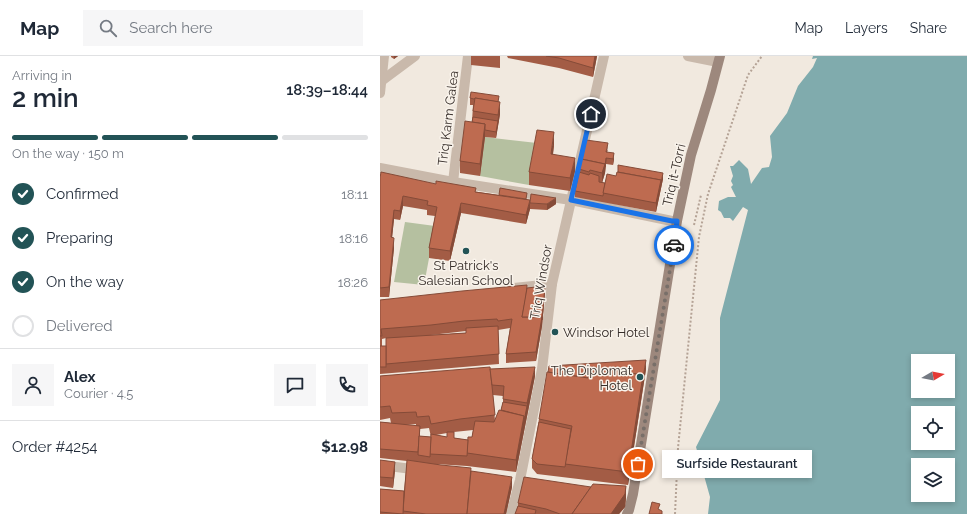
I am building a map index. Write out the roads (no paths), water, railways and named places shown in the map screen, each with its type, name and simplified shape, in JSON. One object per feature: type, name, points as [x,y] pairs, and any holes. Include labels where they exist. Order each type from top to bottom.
[{"type":"main road","name":"Triq it-Torri","points":[[626,514],[629,510],[629,493],[677,221],[691,155],[719,59]]},
{"type":"street","points":[[380,93],[384,56]]},
{"type":"street","points":[[381,81],[415,56]]},
{"type":"street","name":"Triq Karm Galea","points":[[453,182],[468,56]]},
{"type":"street","name":"Triq Windsor","points":[[511,514],[520,480],[542,369],[552,284],[604,56]]},
{"type":"street","points":[[688,56],[719,59]]},
{"type":"street","points":[[380,168],[453,182],[571,200],[677,221]]},
{"type":"street","points":[[505,289],[552,284]]},
{"type":"street","points":[[380,465],[427,470]]},
{"type":"water","points":[[813,56],[967,56],[967,514],[708,514],[710,497],[696,447],[720,400],[720,318],[748,210],[743,207],[733,221],[730,218],[724,218],[718,210],[719,201],[728,197],[736,197],[731,187],[733,185],[731,181],[733,176],[730,166],[733,166],[739,160],[748,169],[751,184],[762,168],[769,167],[772,157],[770,136],[787,113],[798,86],[813,67],[817,58],[812,59]]},
{"type":"place","name":"St Patrick's Salesian School","points":[[466,251]]},
{"type":"place","name":"Windsor Hotel","points":[[555,332]]},
{"type":"place","name":"The Diplomat Hotel","points":[[640,377]]},
{"type":"place","name":"Surfside Restaurant","points":[[638,464]]}]
